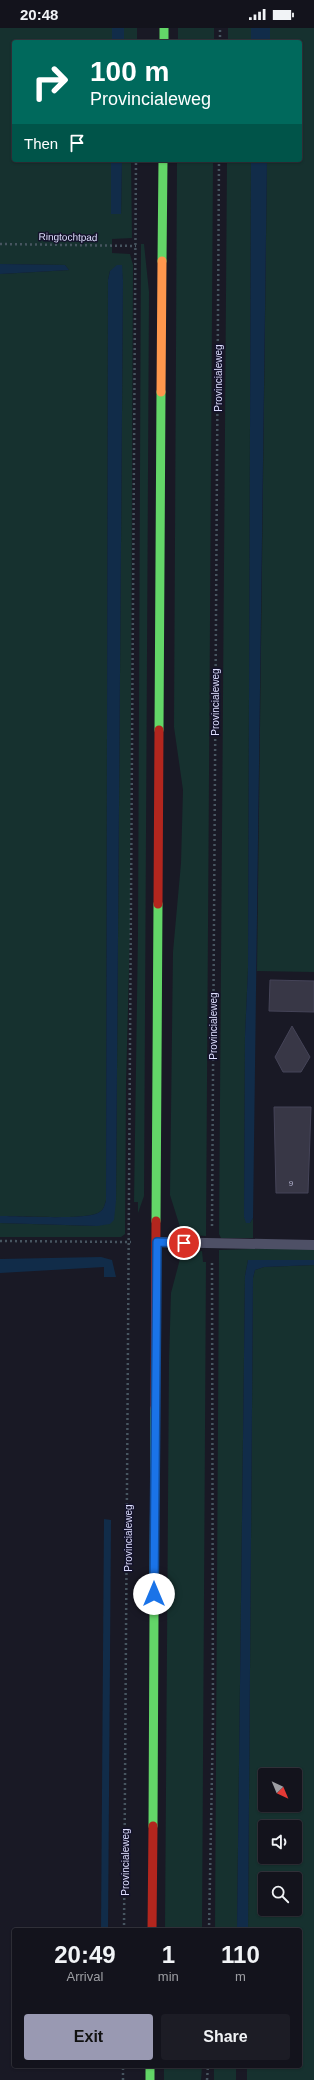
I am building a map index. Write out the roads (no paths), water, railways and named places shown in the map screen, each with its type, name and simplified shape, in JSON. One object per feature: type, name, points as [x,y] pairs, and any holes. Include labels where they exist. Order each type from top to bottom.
[{"type":"main road","points":[[164,28],[164,40]]},
{"type":"main road","points":[[152,1928],[157,1242],[157,710],[163,162]]},
{"type":"main road","points":[[150,2068],[150,2080]]},
{"type":"lane","points":[[157,1242],[314,1245]]},
{"type":"water","points":[[112,28],[124,28],[124,40],[112,40]]},
{"type":"water","points":[[251,28],[270,28],[270,40],[251,40]]},
{"type":"water","points":[[111,162],[122,162],[121,214],[111,214]]},
{"type":"water","points":[[251,162],[267,162],[253,1218],[250,1223],[246,1223],[244,1217],[245,1036],[248,970]]},
{"type":"water","points":[[0,264],[65,265],[69,270],[0,274]]},
{"type":"water","points":[[117,265],[122,265],[123,280],[116,1201],[114,1220],[110,1224],[97,1226],[0,1223],[0,1216],[66,1217],[91,1215],[102,1211],[106,1201],[108,280],[110,271]]},
{"type":"water","points":[[101,1257],[112,1260],[116,1277],[104,1277],[104,1267],[0,1273],[0,1259]]},
{"type":"water","points":[[248,1260],[314,1260],[314,1265],[264,1267],[255,1270],[253,1278],[248,1928],[237,1928],[245,1276]]},
{"type":"water","points":[[104,1519],[111,1520],[108,1928],[101,1928]]}]
